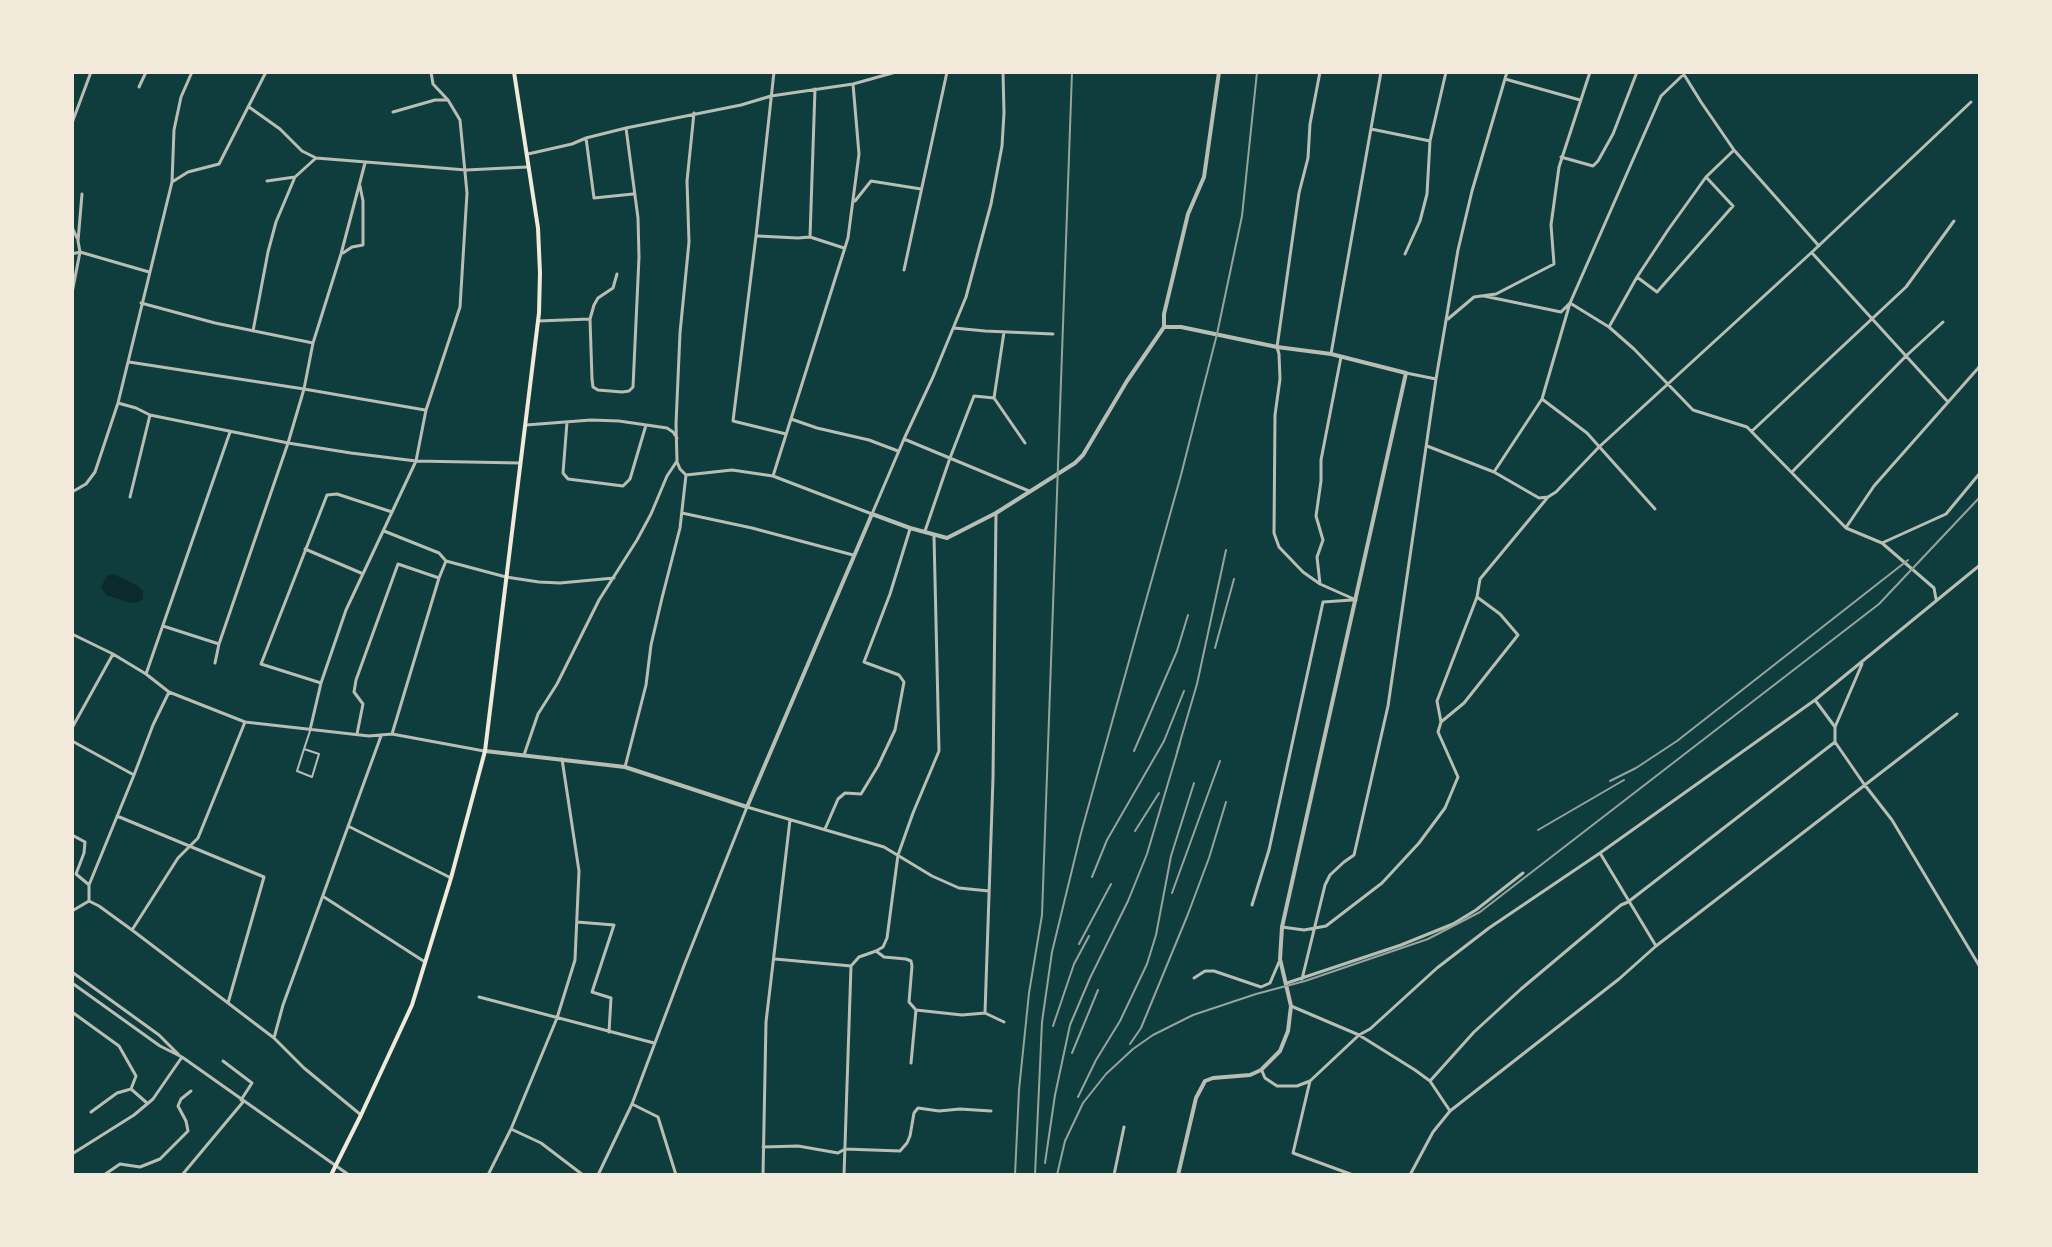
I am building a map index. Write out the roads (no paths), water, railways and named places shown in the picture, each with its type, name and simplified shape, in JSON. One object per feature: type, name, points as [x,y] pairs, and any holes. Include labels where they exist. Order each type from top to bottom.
[{"type":"main road","points":[[331,1175],[412,1005],[451,878],[485,751],[538,321],[538,228],[514,72]]},
{"type":"street","points":[[72,123],[91,72]]},
{"type":"street","points":[[139,87],[146,72]]},
{"type":"street","points":[[72,492],[86,484],[95,472],[118,403],[172,182],[174,130],[181,97],[192,72]]},
{"type":"street","points":[[172,182],[188,172],[219,164],[266,72]]},
{"type":"street","points":[[310,730],[321,683],[346,610],[416,461],[426,410],[460,307],[467,193],[460,120],[448,100],[433,84],[431,72]]},
{"type":"street","points":[[774,72],[733,421],[786,434]]},
{"type":"street","points":[[528,154],[626,128],[771,96],[853,84],[896,72]]},
{"type":"street","points":[[904,270],[947,72]]},
{"type":"street","points":[[598,1175],[632,1104],[747,807],[966,297],[991,204],[1002,146],[1003,72]]},
{"type":"street","points":[[686,475],[732,470],[773,476],[924,533],[947,538],[996,513],[1075,463],[1164,327],[1164,314],[1188,214],[1204,177],[1219,72]]},
{"type":"street","points":[[1320,72],[1277,347],[1280,379],[1275,415],[1274,533],[1279,547],[1303,572],[1320,584],[1356,600]]},
{"type":"street","points":[[1331,354],[1381,72]]},
{"type":"street","points":[[1405,254],[1420,221],[1427,194],[1430,141],[1446,72]]},
{"type":"street","points":[[1302,979],[1325,885],[1330,875],[1354,855],[1388,706],[1458,250],[1507,72]]},
{"type":"street","points":[[1447,320],[1474,297],[1496,294],[1554,264],[1551,225],[1561,157],[1590,72]]},
{"type":"street","points":[[1561,157],[1593,166],[1598,161],[1613,134],[1637,72]]},
{"type":"street","points":[[1494,472],[1542,399],[1570,303],[1661,96],[1684,73],[1734,150],[1819,246]]},
{"type":"street","points":[[1505,79],[1580,100]]},
{"type":"street","points":[[773,476],[848,238],[859,154],[853,84]]},
{"type":"street","points":[[810,237],[815,89]]},
{"type":"street","points":[[393,112],[435,100],[448,100]]},
{"type":"street","points":[[1282,927],[1304,930],[1326,926],[1382,883],[1419,843],[1445,808],[1458,777],[1438,732],[1441,722],[1437,701],[1477,597],[1480,579],[1548,497],[1971,102]]},
{"type":"street","points":[[249,107],[280,129],[302,151],[316,158],[466,170],[529,167]]},
{"type":"street","points":[[686,475],[677,461],[676,424],[680,333],[689,242],[687,181],[694,113]]},
{"type":"street","points":[[617,274],[613,288],[598,298],[590,319],[593,387],[598,390],[629,391],[633,387],[639,257],[638,218],[626,128]]},
{"type":"street","points":[[1371,129],[1430,141]]},
{"type":"street","points":[[586,138],[594,198],[633,194]]},
{"type":"street","points":[[1609,327],[1637,277],[1706,177],[1734,150]]},
{"type":"street","points":[[253,331],[276,222],[295,177],[316,158]]},
{"type":"street","points":[[215,663],[288,443],[304,389],[313,343],[365,163]]},
{"type":"street","points":[[267,181],[295,177]]},
{"type":"street","points":[[1637,277],[1657,292],[1733,206],[1706,177]]},
{"type":"street","points":[[854,202],[871,181],[921,189]]},
{"type":"street","points":[[341,254],[363,245],[363,201],[359,182]]},
{"type":"street","points":[[78,241],[82,194]]},
{"type":"street","points":[[1752,431],[1906,287],[1954,221]]},
{"type":"street","points":[[72,227],[80,252],[72,293]]},
{"type":"street","points":[[756,236],[810,237],[844,248]]},
{"type":"street","points":[[72,254],[80,252],[150,272]]},
{"type":"street","points":[[1811,253],[1948,402]]},
{"type":"street","points":[[1484,296],[1561,312],[1570,303]]},
{"type":"street","points":[[141,303],[215,323],[313,343]]},
{"type":"street","points":[[1570,303],[1609,327],[1693,410],[1752,431],[1846,528],[1882,543],[1934,588],[1936,599]]},
{"type":"street","points":[[538,321],[590,319]]},
{"type":"street","points":[[1792,472],[1943,322]]},
{"type":"street","points":[[1164,327],[1181,327],[1277,347],[1331,354],[1436,379]]},
{"type":"street","points":[[954,328],[1053,334]]},
{"type":"street","points":[[1004,332],[994,398],[1025,443]]},
{"type":"street","points":[[1320,584],[1317,557],[1323,540],[1316,516],[1321,460],[1341,357]]},
{"type":"street","points":[[129,362],[426,410]]},
{"type":"street","points":[[1846,528],[1874,486],[1980,366]]},
{"type":"street","points":[[1194,978],[1205,971],[1214,971],[1261,987],[1270,983],[1280,959],[1282,927],[1406,373]]},
{"type":"street","points":[[924,533],[974,396],[994,398]]},
{"type":"street","points":[[1542,399],[1587,433],[1655,509]]},
{"type":"street","points":[[118,403],[150,415],[288,443],[416,461],[521,463]]},
{"type":"street","points":[[130,497],[150,415]]},
{"type":"street","points":[[791,419],[899,451]]},
{"type":"street","points":[[526,425],[619,421],[667,428],[677,439]]},
{"type":"street","points":[[567,422],[563,473],[568,479],[623,486],[630,479],[646,425]]},
{"type":"street","points":[[146,674],[231,431]]},
{"type":"street","points":[[904,439],[1029,491]]},
{"type":"street","points":[[1427,446],[1494,472],[1539,498],[1548,497]]},
{"type":"street","points":[[524,755],[538,714],[557,684],[599,600],[637,540],[677,461]]},
{"type":"street","points":[[1882,543],[1946,514],[1980,473]]},
{"type":"street","points":[[625,767],[675,552],[686,475]]},
{"type":"street","points":[[321,683],[261,664],[327,495],[337,494],[392,512]]},
{"type":"street","points":[[682,513],[855,555]]},
{"type":"street","points":[[985,1013],[996,513]]},
{"type":"street","points":[[825,829],[838,799],[845,793],[861,794],[895,730],[904,682],[899,675],[864,662],[890,594],[910,528]]},
{"type":"street","points":[[383,530],[439,553],[446,561],[506,577],[560,583],[614,578]]},
{"type":"street","points":[[844,1175],[851,966],[859,957],[883,947],[887,938],[898,855],[939,751],[934,536]]},
{"type":"street","points":[[305,549],[362,573]]},
{"type":"street","points":[[392,734],[446,561]]},
{"type":"street","points":[[357,734],[363,704],[354,692],[356,680],[398,564],[439,578]]},
{"type":"street","points":[[1261,1070],[1265,1078],[1277,1086],[1297,1086],[1310,1081],[1437,968],[1489,928],[1815,700],[1980,565]]},
{"type":"street","points":[[1441,722],[1464,703],[1518,635],[1500,614],[1477,597]]},
{"type":"street","points":[[1252,905],[1269,850],[1323,602],[1356,600]]},
{"type":"street","points":[[163,626],[219,644]]},
{"type":"street","points":[[72,634],[113,654],[169,692],[245,722],[357,734],[392,734],[485,751],[625,767],[884,847],[932,876],[959,888],[989,891]]},
{"type":"street","points":[[72,728],[113,654]]},
{"type":"street","points":[[1863,660],[1835,727],[1835,742],[1892,820],[1980,967]]},
{"type":"street","points":[[89,901],[89,885],[169,692]]},
{"type":"street","points":[[1815,700],[1835,727]]},
{"type":"street","points":[[1410,1175],[1433,1132],[1450,1111],[1619,979],[1656,946],[1957,714]]},
{"type":"street","points":[[132,930],[178,858],[198,838],[245,722]]},
{"type":"street","points":[[274,1038],[283,1005],[381,735]]},
{"type":"street","points":[[72,741],[134,775]]},
{"type":"street","points":[[1430,1081],[1474,1032],[1621,905],[1835,742]]},
{"type":"street","points":[[489,1175],[557,1018],[575,960],[579,871],[562,759]]},
{"type":"street","points":[[117,816],[264,877],[228,1003]]},
{"type":"street","points":[[763,1175],[766,1022],[790,819]]},
{"type":"street","points":[[348,826],[451,878]]},
{"type":"street","points":[[72,835],[85,842],[76,874],[89,885]]},
{"type":"street","points":[[1600,853],[1656,946]]},
{"type":"street","points":[[1287,983],[1453,924],[1523,873]]},
{"type":"street","points":[[323,897],[425,962]]},
{"type":"street","points":[[89,901],[274,1038],[304,1068],[361,1115]]},
{"type":"street","points":[[72,911],[89,901]]},
{"type":"street","points":[[577,922],[614,925],[592,992],[611,998],[609,1032]]},
{"type":"street","points":[[876,951],[884,957],[911,961],[909,1002],[916,1010],[962,1015],[985,1013],[1004,1022]]},
{"type":"street","points":[[773,958],[851,966]]},
{"type":"street","points":[[1178,1175],[1196,1098],[1205,1081],[1250,1075],[1261,1070],[1280,1051],[1288,1031],[1291,1006],[1280,959]]},
{"type":"street","points":[[72,972],[159,1035],[182,1057],[242,1101],[349,1175]]},
{"type":"street","points":[[72,983],[160,1046],[182,1057]]},
{"type":"street","points":[[479,997],[654,1043]]},
{"type":"street","points":[[1291,1006],[1359,1035],[1415,1070],[1430,1081],[1450,1111]]},
{"type":"street","points":[[911,1063],[916,1010]]},
{"type":"street","points":[[72,1012],[119,1046],[136,1076],[131,1089]]},
{"type":"street","points":[[72,1154],[134,1115],[182,1057]]},
{"type":"street","points":[[182,1175],[242,1101],[252,1083],[223,1061]]},
{"type":"street","points":[[1310,1081],[1293,1153],[1353,1175]]},
{"type":"street","points":[[131,1089],[147,1103]]},
{"type":"street","points":[[91,1112],[117,1093],[131,1089]]},
{"type":"street","points":[[104,1175],[120,1164],[140,1167],[160,1159],[188,1131],[178,1106],[191,1091]]},
{"type":"street","points":[[632,1104],[658,1117],[676,1175]]},
{"type":"street","points":[[763,1147],[798,1146],[838,1153],[845,1149],[900,1151],[910,1136],[914,1113],[918,1108],[991,1111]]},
{"type":"street","points":[[1114,1175],[1124,1127]]},
{"type":"street","points":[[511,1129],[541,1143],[583,1175]]},
{"type":"lane","points":[[304,749],[319,754],[312,777],[297,771],[310,730]]},
{"type":"water","points":[[113,574],[138,586],[143,591],[143,599],[131,603],[106,595],[101,587],[107,576]]},
{"type":"railway","points":[[1015,1175],[1019,1090],[1029,993],[1042,915],[1072,72]]},
{"type":"railway","points":[[1035,1175],[1042,1022],[1052,952],[1081,833],[1217,334],[1242,216],[1257,72]]},
{"type":"railway","points":[[1057,1175],[1065,1141],[1083,1103],[1106,1074],[1133,1049],[1193,1015],[1428,939],[1480,912],[1879,604],[1980,497]]},
{"type":"railway","points":[[1177,752],[1197,684],[1226,550]]},
{"type":"railway","points":[[1610,781],[1677,741],[1908,560]]},
{"type":"railway","points":[[1215,648],[1234,579]]},
{"type":"railway","points":[[1134,751],[1177,651],[1188,615]]},
{"type":"railway","points":[[1092,877],[1107,840],[1164,741],[1184,691]]},
{"type":"railway","points":[[1045,1163],[1070,1025],[1147,854],[1180,743]]},
{"type":"railway","points":[[1172,893],[1220,761]]},
{"type":"railway","points":[[1538,830],[1624,780]]},
{"type":"railway","points":[[1078,1097],[1147,964],[1156,935],[1171,856],[1194,783]]},
{"type":"railway","points":[[1135,831],[1159,793]]},
{"type":"railway","points":[[1130,1044],[1141,1028],[1188,914],[1226,802]]},
{"type":"railway","points":[[1079,944],[1111,884]]},
{"type":"railway","points":[[1053,1026],[1074,964],[1089,936]]},
{"type":"railway","points":[[1072,1053],[1098,990]]}]
